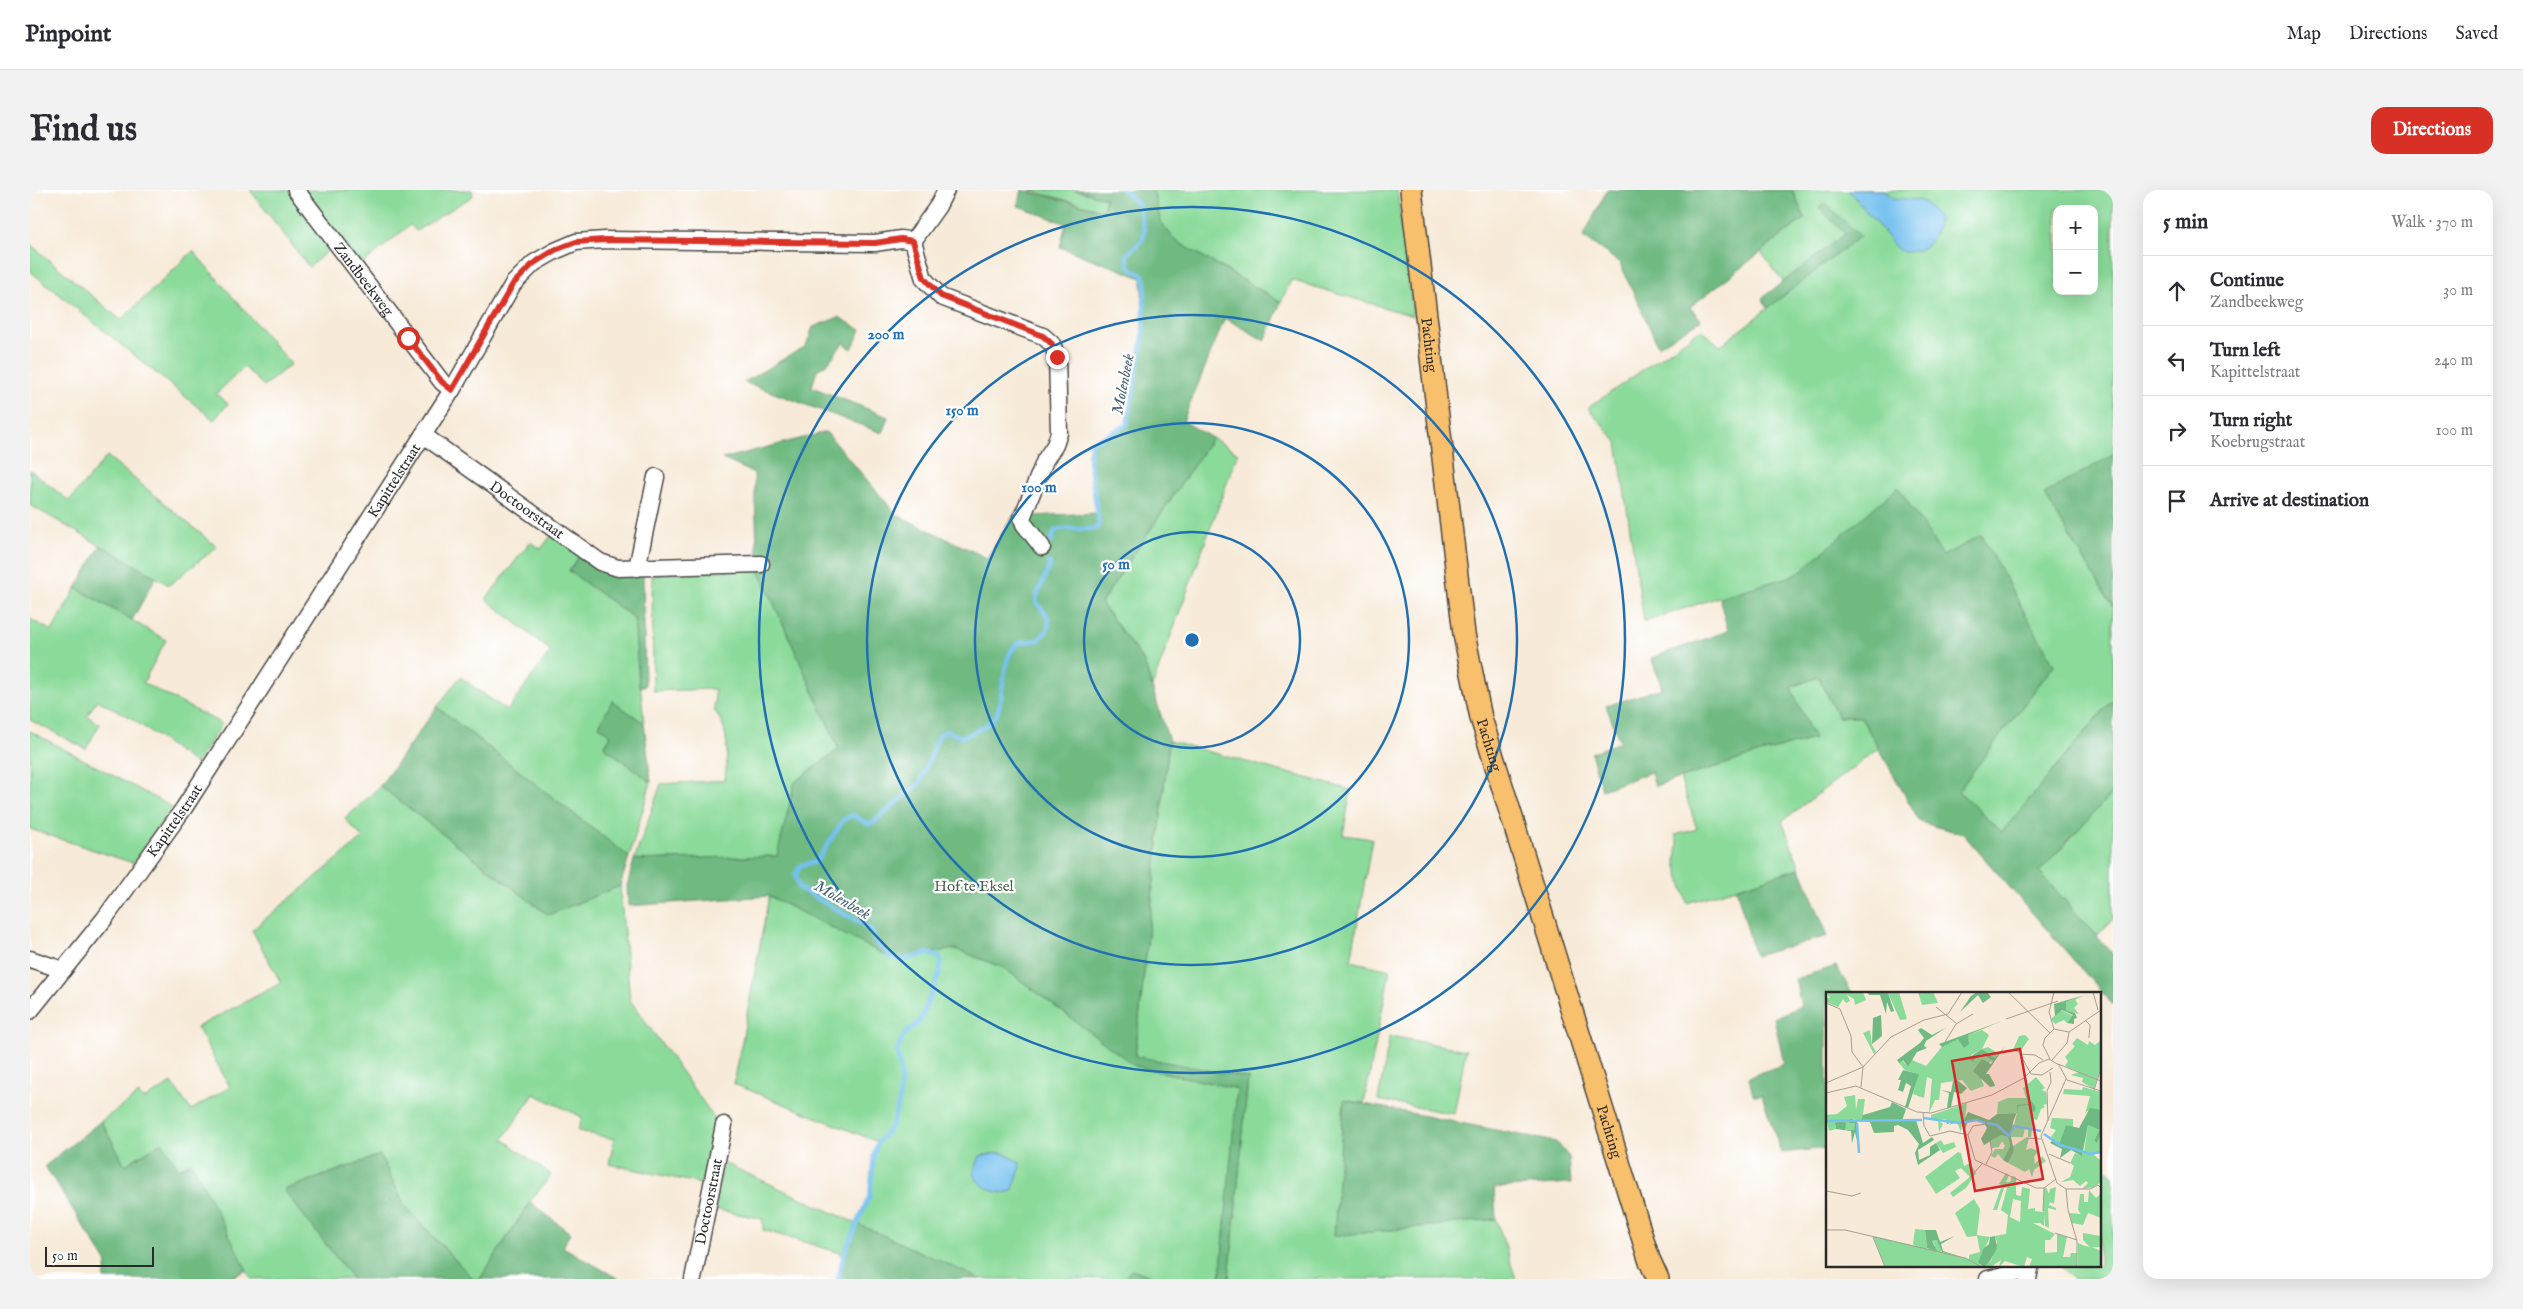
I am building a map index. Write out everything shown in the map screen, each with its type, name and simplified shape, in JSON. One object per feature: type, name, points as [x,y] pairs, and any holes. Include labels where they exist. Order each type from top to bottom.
[{"type":"main road","name":"Pachting","points":[[1411,190],[1464,634],[1473,685],[1481,718],[1649,1259],[1658,1279]]},
{"type":"street","name":"Zandbeekweg","points":[[296,190],[442,382],[452,390]]},
{"type":"street","points":[[946,190],[938,206],[913,241],[924,278],[941,296],[1043,336],[1052,344],[1057,357],[1058,433],[1056,445],[1045,460],[1022,518],[1024,524],[1042,547]]},
{"type":"street","name":"Kapittelstraat","points":[[30,1011],[105,918],[184,808],[452,390],[513,284],[534,263],[555,250],[576,242],[605,240],[875,243],[901,239],[913,241]]},
{"type":"street","name":"Doctoorstraat","points":[[423,435],[600,562],[618,568],[761,564]]},
{"type":"street","points":[[637,568],[656,477]]},
{"type":"street","points":[[30,959],[63,970]]},
{"type":"street","name":"Doctoorstraat","points":[[693,1279],[724,1125]]},
{"type":"street","points":[[1988,1279],[2029,1274]]},
{"type":"green space","points":[[250,190],[290,190],[332,247],[309,267]]},
{"type":"green space","points":[[302,190],[472,190],[473,196],[416,231],[410,225],[360,266]]},
{"type":"green space","name":"Hof te Eksel","points":[[1022,190],[1103,210],[1106,198],[1074,190],[1153,190],[1161,223],[1176,241],[1281,302],[1265,341],[1225,318],[1183,421],[1212,438],[1101,603],[1144,662],[1169,741],[1135,1056],[1248,1078],[1229,1279],[1220,1279],[1237,1089],[1135,1066],[1004,968],[955,949],[928,953],[904,960],[891,958],[769,896],[628,906],[627,886],[634,860],[777,856],[795,782],[839,749],[758,568],[754,473],[722,459],[826,432],[897,515],[987,558],[1018,508],[1031,516],[1097,513],[1089,459],[1091,443],[1127,425],[1143,338],[1142,278],[1060,247],[1066,224],[1018,206]]},
{"type":"green space","points":[[1029,190],[1074,190],[1106,198],[1103,210]]},
{"type":"green space","points":[[1153,190],[1397,190],[1413,316],[1291,280],[1281,302],[1176,241],[1161,223]]},
{"type":"green space","points":[[1607,190],[1792,190],[1805,218],[1690,307],[1701,320],[1658,346],[1620,263],[1583,237]]},
{"type":"green space","points":[[1792,190],[2113,190],[2113,455],[2044,494],[2113,607],[2113,699],[2002,832],[1958,791],[2054,665],[1981,536],[1943,556],[1898,488],[1796,575],[1719,597],[1644,622],[1617,442],[1588,408],[1701,329],[1720,346],[1859,236],[1819,208],[1845,234],[1783,282],[1761,252],[1805,218]]},
{"type":"green space","points":[[1825,203],[1860,236],[1768,308],[1762,298],[1845,234],[1819,208]]},
{"type":"green space","points":[[30,244],[121,320],[193,251],[291,364],[264,386],[244,367],[216,394],[228,404],[214,420],[30,271]]},
{"type":"green space","points":[[839,317],[861,330],[852,349],[843,343],[828,363],[817,370],[812,387],[888,417],[882,433],[744,382],[806,346],[813,327]]},
{"type":"green space","points":[[1212,438],[1238,453],[1152,687],[1144,662],[1101,603]]},
{"type":"green space","points":[[2113,455],[2113,607],[2044,494]]},
{"type":"green space","points":[[107,456],[217,547],[169,585],[30,505],[30,470],[69,501]]},
{"type":"green space","points":[[1898,487],[1943,556],[1981,535],[2054,665],[1958,791],[2002,832],[2113,699],[2113,792],[2039,872],[2113,954],[2113,1005],[1963,834],[1920,822],[1861,717],[1838,717],[1819,677],[1791,687],[1814,739],[1760,753],[1655,786],[1651,772],[1602,790],[1591,753],[1620,742],[1606,706],[1662,688],[1651,658],[1728,631],[1719,597],[1796,575]]},
{"type":"green space","points":[[553,533],[581,554],[569,571],[634,618],[644,723],[612,701],[611,736],[604,746],[651,782],[629,857],[437,707],[460,677],[507,711],[551,651],[486,599],[530,542],[541,549]]},
{"type":"green space","points":[[101,545],[156,577],[132,620],[76,588]]},
{"type":"green space","points":[[581,554],[643,575],[645,686],[639,686],[634,618],[569,571]]},
{"type":"green space","points":[[758,568],[839,749],[795,782],[777,856],[634,860],[661,784],[725,780],[727,761],[727,744],[723,727],[714,710],[715,689],[653,691],[652,575]]},
{"type":"green space","points":[[76,588],[166,640],[143,683],[222,724],[196,764],[131,718],[97,700],[87,716],[100,724],[86,749],[30,720],[30,619],[52,631]]},
{"type":"green space","points":[[1819,677],[1838,717],[1861,717],[1879,748],[1782,821],[1800,868],[1687,903],[1676,863],[1678,843],[1675,835],[1697,829],[1680,778],[1760,753],[1814,739],[1790,687]]},
{"type":"green space","points":[[612,701],[644,723],[651,782],[604,747],[611,736],[599,726]]},
{"type":"green space","points":[[437,707],[629,857],[620,886],[548,915],[380,786]]},
{"type":"green space","points":[[30,731],[172,807],[133,863],[30,829]]},
{"type":"green space","points":[[1169,741],[1351,790],[1343,835],[1372,839],[1351,961],[1390,970],[1364,1103],[1344,1100],[1334,1236],[1496,1219],[1516,1279],[1229,1279],[1248,1078],[1135,1057]]},
{"type":"green space","points":[[380,786],[548,915],[620,886],[630,1000],[718,1123],[707,1185],[609,1164],[614,1139],[578,1131],[582,1117],[534,1094],[503,1139],[551,1175],[530,1202],[480,1279],[473,1279],[404,1205],[380,1155],[284,1190],[353,1279],[251,1279],[191,1162],[179,1169],[162,1142],[125,1165],[101,1121],[139,1094],[143,1100],[172,1083],[191,1110],[230,1087],[197,1027],[281,983],[252,930],[363,838],[345,819]]},
{"type":"green space","points":[[2113,792],[2113,919],[2097,936],[2039,872]]},
{"type":"green space","points":[[1800,868],[1828,936],[1755,956],[1736,888]]},
{"type":"green space","points":[[769,896],[891,958],[904,960],[928,953],[955,949],[1004,968],[1135,1066],[1238,1089],[1220,1279],[1157,1279],[1132,1269],[1124,1279],[980,1279],[859,1225],[844,1254],[763,1230],[763,1219],[713,1209],[724,1163],[858,1224],[870,1195],[874,1155],[878,1142],[734,1084]],"holes":[[[1003,1153],[1019,1162],[977,1166],[980,1156]]]},
{"type":"green space","points":[[1836,966],[1851,992],[1826,992],[1826,1148],[1781,1153],[1762,1095],[1753,1095],[1749,1077],[1784,1064],[1774,1018],[1801,1006],[1795,979]]},
{"type":"green space","points":[[1390,1036],[1466,1050],[1454,1114],[1378,1100]]},
{"type":"green space","points":[[1344,1100],[1556,1142],[1569,1157],[1571,1183],[1494,1188],[1496,1219],[1334,1236]]},
{"type":"green space","points":[[101,1121],[125,1165],[162,1142],[179,1169],[191,1162],[247,1270],[227,1279],[104,1279],[107,1263],[45,1166]]},
{"type":"green space","points":[[380,1155],[404,1205],[473,1279],[353,1279],[284,1190]]},
{"type":"green space","points":[[2108,1169],[2113,1174],[2113,1279],[2073,1279],[2060,1266],[2100,1266],[2100,1181]]},
{"type":"green space","points":[[530,1202],[570,1233],[563,1247],[619,1279],[480,1279]]},
{"type":"green space","points":[[858,1224],[980,1279],[838,1279],[844,1254]]},
{"type":"green space","points":[[1132,1269],[1157,1279],[1124,1279]]},
{"type":"water","points":[[1849,190],[1884,190],[1893,198],[1918,200],[1926,203],[1939,219],[1932,239],[1918,250],[1903,252],[1896,248]]},
{"type":"water","points":[[1003,1153],[1019,1162],[1021,1167],[1012,1191],[1006,1193],[990,1190],[980,1183],[973,1174],[980,1156]]},
{"type":"waterway","name":"Molenbeek","points":[[1051,542],[1055,530],[1065,528],[1097,528],[1099,523],[1089,459],[1091,443],[1127,425],[1143,338],[1145,283],[1143,275],[1133,270],[1128,263],[1127,255],[1143,239],[1144,230],[1138,204],[1123,190]]},
{"type":"waterway","name":"Molenbeek","points":[[838,1279],[844,1254],[870,1195],[874,1155],[878,1142],[891,1127],[899,1103],[901,1076],[897,1050],[904,1035],[920,1021],[940,972],[940,957],[928,953],[904,960],[891,958],[876,942],[871,929],[799,888],[795,875],[801,865],[816,862],[844,819],[853,815],[868,824],[874,822],[920,783],[939,735],[947,731],[962,737],[982,728],[995,717],[1000,705],[1006,663],[1014,647],[1027,641],[1039,640],[1048,629],[1049,618],[1036,602],[1037,595],[1050,565],[1049,562]]},
{"type":"route","points":[[408,338],[442,382],[452,390],[513,284],[534,263],[555,250],[576,242],[605,240],[875,243],[901,239],[913,241],[924,278],[941,296],[1043,336],[1052,344],[1057,357]]}]
